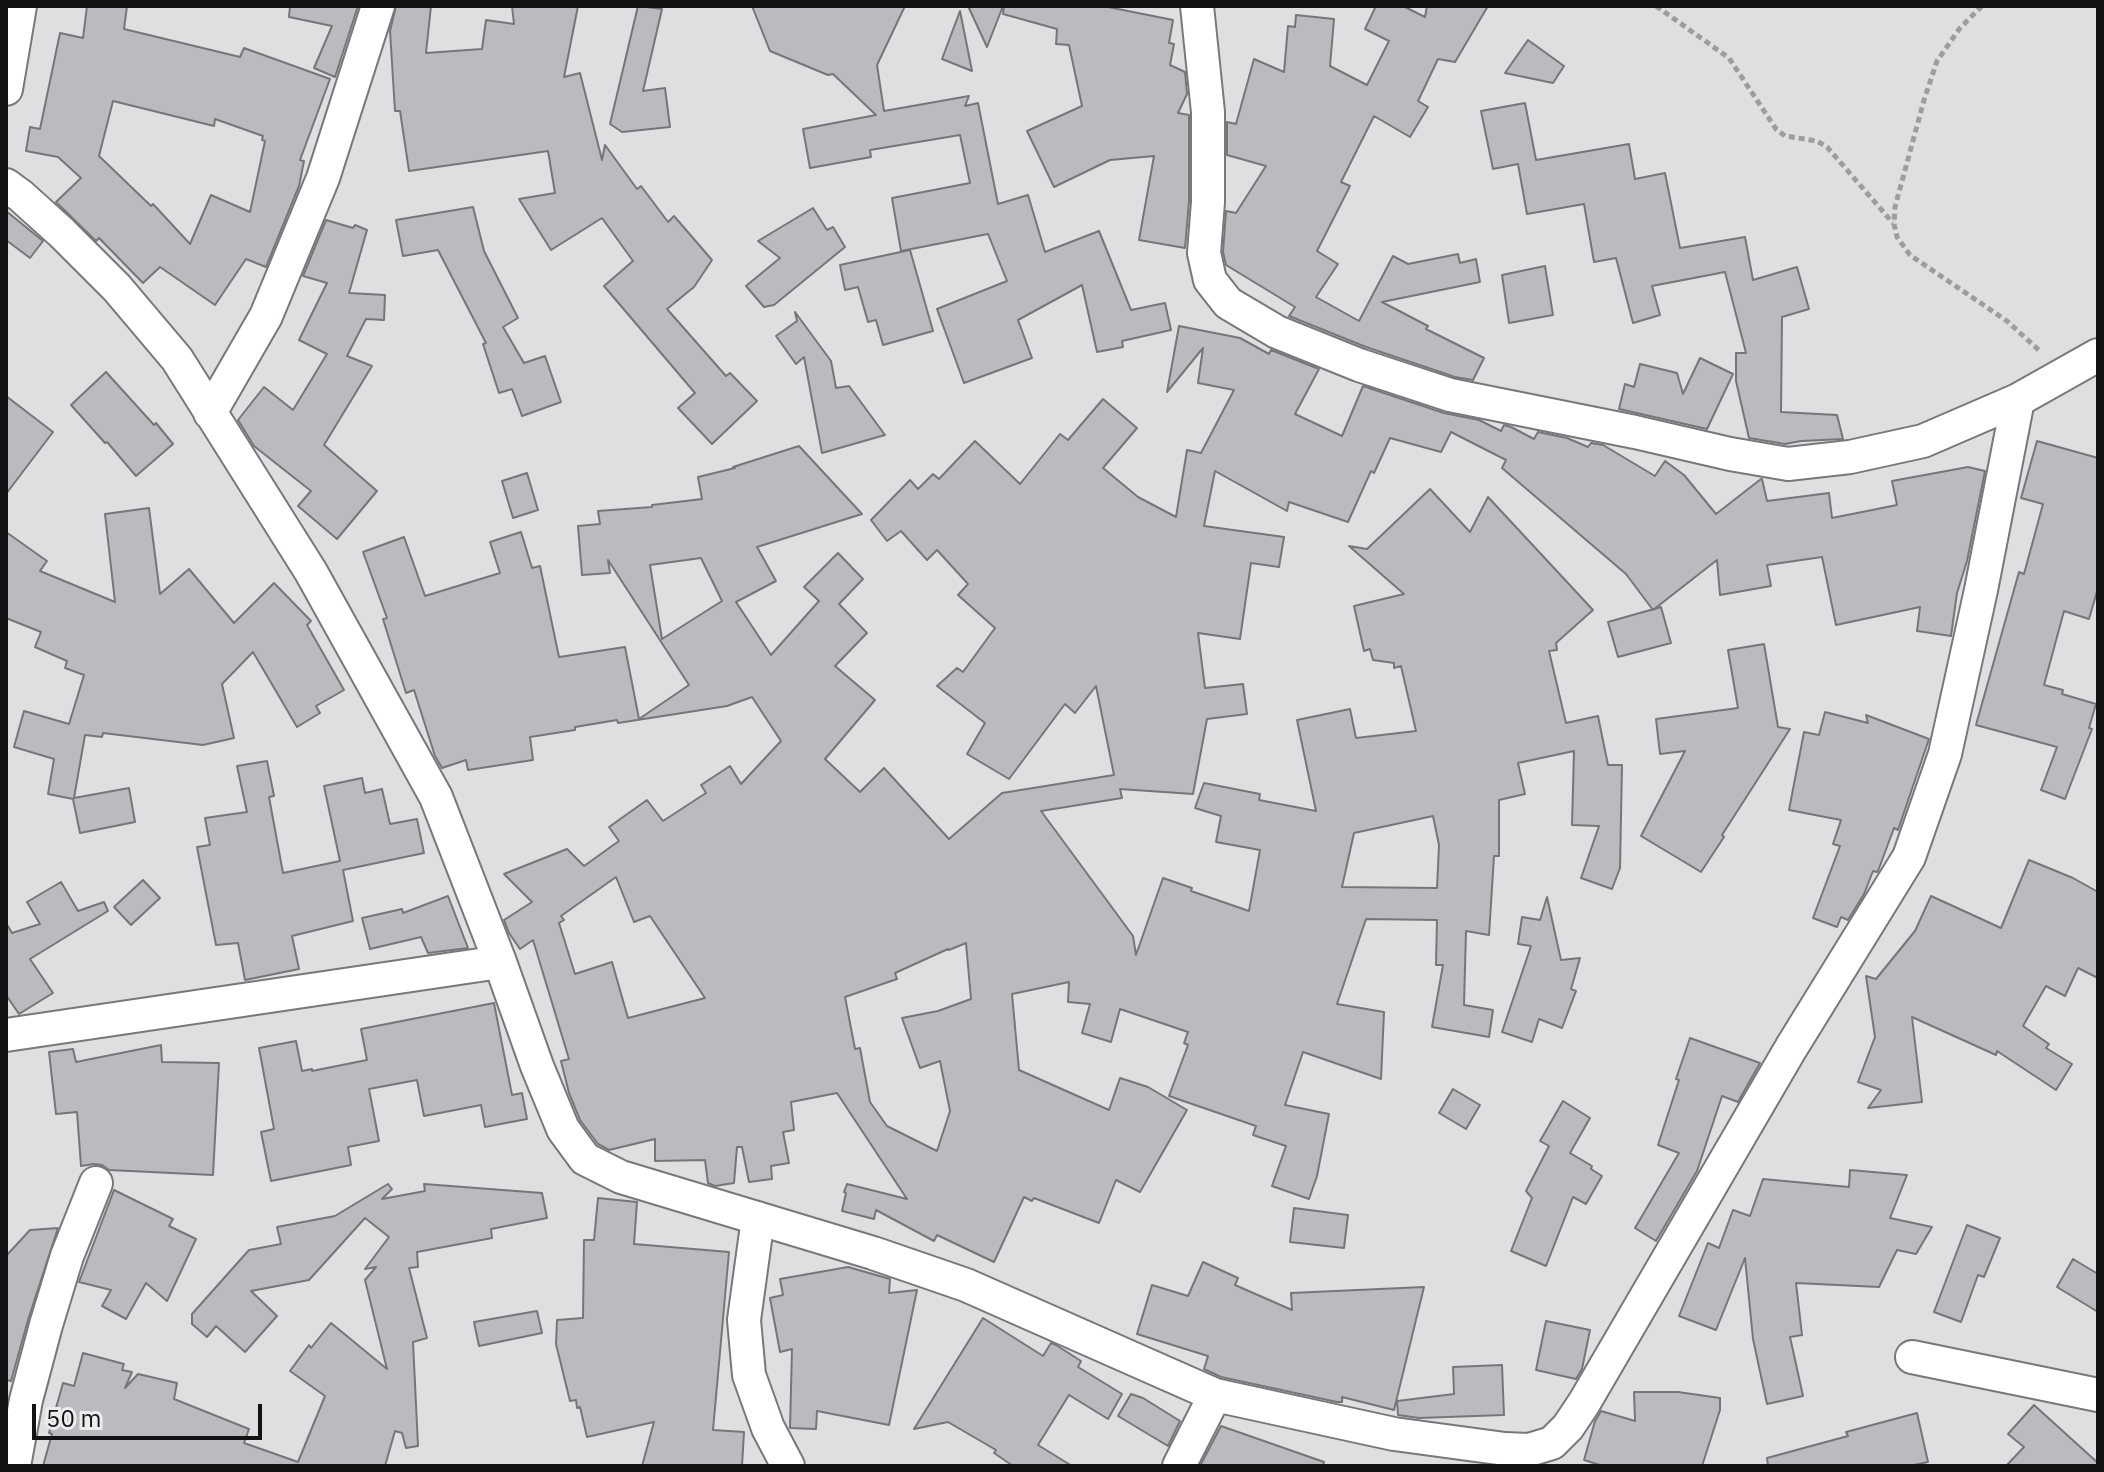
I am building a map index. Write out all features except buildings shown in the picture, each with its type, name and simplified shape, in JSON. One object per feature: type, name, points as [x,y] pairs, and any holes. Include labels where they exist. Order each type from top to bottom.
[{"type":"street","points":[[6,89],[20,6]]},
{"type":"street","points":[[210,413],[266,316],[323,178],[378,6]]},
{"type":"street","points":[[1197,6],[1208,112],[1208,202],[1204,253],[1210,280],[1228,303],[1277,332],[1359,365],[1450,395],[1788,464],[1850,457],[1923,441],[2018,400],[2098,355]]},
{"type":"street","points":[[6,185],[62,233],[117,288],[177,359],[311,572],[436,797],[537,1066],[563,1129],[585,1159],[621,1177],[966,1285],[1215,1395],[1394,1434],[1505,1449],[1529,1450],[1552,1443],[1568,1427],[1791,1048],[1909,857],[1945,754],[2018,400]]},
{"type":"street","points":[[6,1035],[500,962]]},
{"type":"street","points":[[14,1466],[26,1400],[46,1325],[67,1256],[96,1183]]},
{"type":"street","points":[[758,1218],[744,1320],[749,1375],[768,1428],[788,1466]]},
{"type":"street","points":[[1912,1357],[2098,1395]]},
{"type":"street","points":[[1179,1466],[1215,1395]]},
{"type":"path","points":[[1656,6],[1729,58],[1776,129],[1785,136],[1817,141],[1827,147],[1894,224]]},
{"type":"path","points":[[1982,6],[1960,28],[1937,61],[1895,207],[1894,224],[1897,237],[1910,255],[2007,321],[2065,374]]}]
